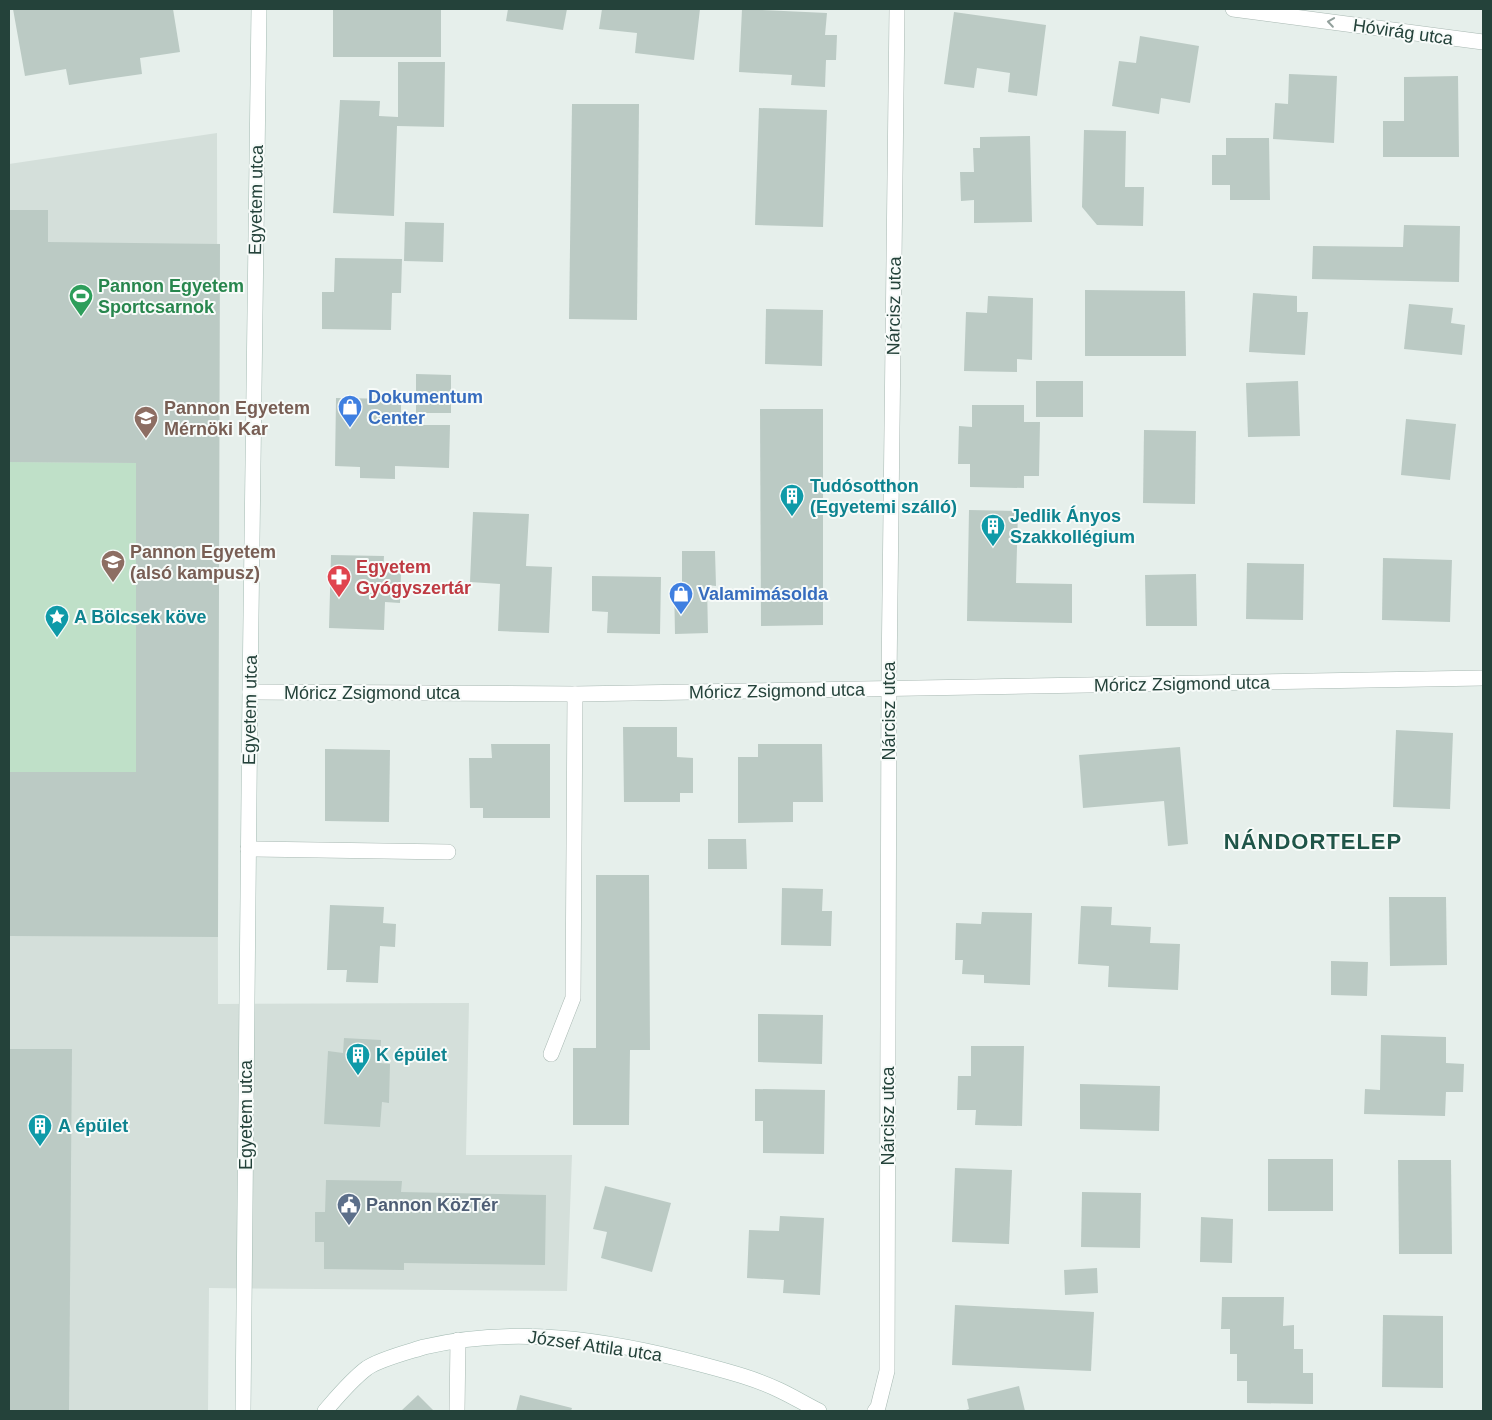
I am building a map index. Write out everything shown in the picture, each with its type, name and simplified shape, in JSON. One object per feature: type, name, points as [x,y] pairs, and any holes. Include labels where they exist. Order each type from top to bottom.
[{"type":"street","name":"Egyetem utca","points":[[244,1411],[248,849],[259,9]]},
{"type":"street","name":"Nárcisz utca","points":[[875,1411],[878,1407],[887,1371],[889,689],[897,9]]},
{"type":"street","name":"Hóvirág utca","points":[[1233,9],[1483,42]]},
{"type":"street","name":"Móricz Zsigmond utca","points":[[250,692],[575,694],[1483,678]]},
{"type":"street","points":[[552,1054],[573,998],[575,694]]},
{"type":"street","points":[[248,849],[448,852]]},
{"type":"street","name":"József Attila utca","points":[[325,1411],[345,1388],[368,1367],[404,1352],[458,1340],[529,1335],[616,1346],[676,1358],[726,1371],[777,1389],[818,1411]]},
{"type":"street","points":[[457,1411],[458,1340]]},
{"type":"shaded area","name":"Pannon Egyetem (alsó kampusz)","points":[[217,133],[218,1004],[469,1003],[466,1155],[572,1155],[567,1291],[209,1288],[208,1411],[9,1411],[9,164]]},
{"type":"green space","points":[[9,462],[136,463],[136,772],[9,772]]},
{"type":"building","points":[[13,9],[173,9],[180,52],[140,58],[142,74],[69,85],[66,69],[25,76]]},
{"type":"building","points":[[333,9],[441,9],[441,57],[333,57]]},
{"type":"building","points":[[508,9],[567,9],[563,30],[506,21]]},
{"type":"building","points":[[602,9],[700,9],[694,60],[635,53],[637,33],[599,29]]},
{"type":"building","points":[[742,9],[827,13],[825,35],[837,35],[836,60],[826,60],[825,87],[791,85],[792,75],[739,72]]},
{"type":"building","points":[[954,12],[1046,25],[1037,96],[1008,92],[1010,73],[977,68],[974,88],[944,84]]},
{"type":"building","points":[[1140,36],[1199,46],[1190,103],[1161,98],[1159,114],[1112,106],[1119,61],[1136,63]]},
{"type":"building","points":[[398,62],[445,62],[444,127],[397,126],[394,216],[333,213],[340,100],[380,101],[379,116],[398,117]]},
{"type":"building","points":[[1289,74],[1337,76],[1334,143],[1273,139],[1275,103],[1288,104]]},
{"type":"building","points":[[1458,76],[1459,157],[1383,157],[1383,121],[1404,121],[1404,77]]},
{"type":"building","points":[[572,104],[639,104],[637,320],[569,319]]},
{"type":"building","points":[[759,108],[827,110],[823,227],[755,225]]},
{"type":"building","points":[[1084,130],[1126,131],[1125,187],[1144,187],[1143,226],[1097,225],[1082,207]]},
{"type":"building","points":[[1030,136],[1032,222],[974,223],[974,200],[961,201],[960,172],[974,172],[973,148],[980,148],[980,137]]},
{"type":"building","points":[[1226,138],[1269,138],[1270,200],[1230,200],[1230,185],[1212,185],[1212,155],[1226,155]]},
{"type":"building","points":[[9,210],[48,210],[48,242],[220,244],[218,937],[9,936],[9,772],[136,772],[136,463],[9,462]]},
{"type":"building","points":[[405,222],[444,223],[443,262],[404,261]]},
{"type":"building","points":[[1404,225],[1460,226],[1459,282],[1312,279],[1313,246],[1403,247]]},
{"type":"building","points":[[335,258],[402,259],[401,293],[392,293],[391,330],[322,329],[322,292],[334,292]]},
{"type":"building","points":[[1085,290],[1185,291],[1186,356],[1085,356]]},
{"type":"building","points":[[1253,293],[1297,296],[1297,312],[1308,312],[1305,355],[1249,352]]},
{"type":"building","points":[[988,296],[1033,298],[1032,360],[1017,359],[1017,372],[964,371],[966,312],[987,313]]},
{"type":"building","points":[[1409,304],[1453,308],[1451,323],[1465,325],[1462,355],[1404,349]]},
{"type":"building","points":[[766,309],[823,310],[822,366],[765,364]]},
{"type":"building","points":[[416,374],[451,375],[451,413],[416,413]]},
{"type":"building","points":[[1036,381],[1083,381],[1083,417],[1036,417]]},
{"type":"building","points":[[1298,381],[1300,436],[1248,437],[1246,383]]},
{"type":"building","points":[[336,398],[401,399],[401,425],[450,425],[449,468],[395,466],[395,479],[360,478],[360,467],[335,466]]},
{"type":"building","points":[[972,405],[1024,405],[1024,422],[1040,422],[1039,476],[1024,476],[1024,488],[970,487],[970,464],[958,464],[959,426],[972,427]]},
{"type":"building","name":"Tudósotthon (Egyetemi szálló)","points":[[760,409],[823,409],[823,625],[761,626]]},
{"type":"building","points":[[1406,419],[1456,424],[1450,480],[1401,475]]},
{"type":"building","points":[[1144,430],[1196,431],[1195,504],[1143,503]]},
{"type":"building","name":"Jedlik Ányos Szakkollégium","points":[[969,510],[1018,511],[1016,583],[1072,584],[1072,623],[967,621]]},
{"type":"building","points":[[473,512],[529,514],[526,566],[552,567],[549,633],[498,631],[500,584],[470,582]]},
{"type":"building","points":[[682,551],[715,551],[716,586],[707,585],[708,633],[675,634],[674,584],[682,584]]},
{"type":"building","points":[[331,555],[384,556],[383,572],[401,573],[400,603],[385,602],[384,630],[329,628]]},
{"type":"building","points":[[1383,558],[1452,560],[1450,622],[1382,620]]},
{"type":"building","points":[[1247,563],[1304,564],[1303,620],[1246,619]]},
{"type":"building","points":[[1196,574],[1197,626],[1146,626],[1145,575]]},
{"type":"building","points":[[592,576],[661,577],[660,634],[607,633],[608,612],[592,611]]},
{"type":"building","points":[[623,727],[677,727],[677,757],[693,758],[693,793],[680,793],[680,802],[624,802]]},
{"type":"building","points":[[1396,730],[1453,733],[1450,809],[1393,807]]},
{"type":"building","points":[[491,744],[550,744],[550,818],[483,818],[483,808],[470,808],[469,758],[492,758]]},
{"type":"building","points":[[758,744],[822,744],[823,802],[793,802],[793,822],[738,823],[738,757],[758,757]]},
{"type":"building","points":[[1180,747],[1188,844],[1168,846],[1164,801],[1083,808],[1079,755]]},
{"type":"building","points":[[325,749],[390,750],[389,822],[325,821]]},
{"type":"building","points":[[708,839],[746,839],[747,869],[708,869]]},
{"type":"building","points":[[596,875],[649,875],[650,1050],[630,1050],[629,1125],[573,1125],[573,1048],[596,1048]]},
{"type":"building","points":[[782,888],[823,889],[822,911],[832,911],[831,946],[781,945]]},
{"type":"building","points":[[1389,897],[1446,897],[1447,965],[1390,966]]},
{"type":"building","points":[[330,905],[384,907],[383,923],[396,924],[395,947],[380,946],[378,983],[346,982],[347,970],[327,970]]},
{"type":"building","points":[[1081,906],[1112,907],[1111,925],[1151,927],[1150,943],[1180,944],[1178,990],[1108,987],[1109,966],[1078,964]]},
{"type":"building","points":[[982,912],[1032,913],[1030,985],[984,983],[984,975],[962,974],[963,960],[955,960],[956,923],[981,924]]},
{"type":"building","points":[[1331,961],[1368,962],[1367,996],[1331,995]]},
{"type":"building","points":[[758,1014],[823,1015],[822,1064],[758,1062]]},
{"type":"building","points":[[1381,1035],[1446,1037],[1446,1063],[1464,1064],[1463,1092],[1446,1092],[1445,1116],[1364,1114],[1365,1089],[1380,1090]]},
{"type":"building","name":"K épület","points":[[344,1038],[381,1040],[380,1063],[390,1064],[389,1103],[382,1102],[380,1127],[324,1124],[328,1051],[343,1053]]},
{"type":"building","points":[[971,1046],[1024,1046],[1022,1126],[975,1125],[976,1110],[957,1110],[958,1076],[971,1076]]},
{"type":"building","name":"A épület","points":[[9,1049],[72,1049],[69,1411],[9,1411]]},
{"type":"building","points":[[1080,1084],[1160,1086],[1159,1131],[1080,1129]]},
{"type":"building","points":[[755,1089],[825,1090],[824,1154],[763,1153],[763,1121],[755,1121]]},
{"type":"building","points":[[1268,1159],[1333,1159],[1333,1211],[1268,1211]]},
{"type":"building","points":[[1398,1160],[1451,1160],[1452,1254],[1399,1254]]},
{"type":"building","points":[[955,1168],[1012,1170],[1009,1244],[952,1242]]},
{"type":"building","points":[[326,1180],[402,1181],[401,1192],[546,1195],[545,1265],[404,1263],[404,1270],[324,1269],[324,1242],[315,1242],[315,1212],[325,1212]]},
{"type":"building","points":[[605,1186],[671,1203],[652,1272],[601,1258],[607,1232],[593,1229]]},
{"type":"building","points":[[1082,1192],[1141,1193],[1140,1248],[1081,1247]]},
{"type":"building","points":[[780,1216],[824,1218],[820,1295],[783,1293],[784,1280],[747,1278],[749,1230],[779,1231]]},
{"type":"building","points":[[1201,1217],[1233,1219],[1232,1263],[1200,1262]]},
{"type":"building","points":[[1097,1268],[1098,1293],[1065,1295],[1064,1270]]},
{"type":"building","points":[[1222,1297],[1284,1297],[1283,1326],[1294,1325],[1294,1349],[1303,1349],[1303,1373],[1313,1373],[1313,1404],[1247,1403],[1247,1381],[1237,1381],[1237,1354],[1230,1354],[1230,1329],[1221,1329]]},
{"type":"building","points":[[955,1305],[1094,1312],[1091,1371],[952,1365]]},
{"type":"building","points":[[1383,1315],[1443,1316],[1443,1388],[1382,1387]]},
{"type":"building","points":[[1019,1386],[1025,1411],[963,1411],[969,1409],[967,1399]]},
{"type":"building","points":[[418,1395],[434,1411],[401,1411]]},
{"type":"building","points":[[520,1395],[572,1408],[571,1411],[516,1411]]},
{"type":"place","name":"Pannon Egyetem Sportcsarnok","points":[[81,317]]},
{"type":"place","name":"Dokumentum Center","points":[[350,428]]},
{"type":"place","name":"Pannon Egyetem Mérnöki Kar","points":[[146,439]]},
{"type":"place","name":"Tudósotthon (Egyetemi szálló)","points":[[792,517]]},
{"type":"place","name":"Jedlik Ányos Szakkollégium","points":[[993,547]]},
{"type":"place","name":"Pannon Egyetem (alsó kampusz)","points":[[113,583]]},
{"type":"place","name":"Egyetem Gyógyszertár","points":[[339,598]]},
{"type":"place","name":"Valamimásolda","points":[[681,615]]},
{"type":"place","name":"A Bölcsek köve","points":[[57,638]]},
{"type":"place","name":"K épület","points":[[358,1076]]},
{"type":"place","name":"A épület","points":[[40,1147]]},
{"type":"place","name":"Pannon KözTér","points":[[349,1226]]},
{"type":"district","name":"NÁNDORTELEP","points":[[1313,841]]}]
